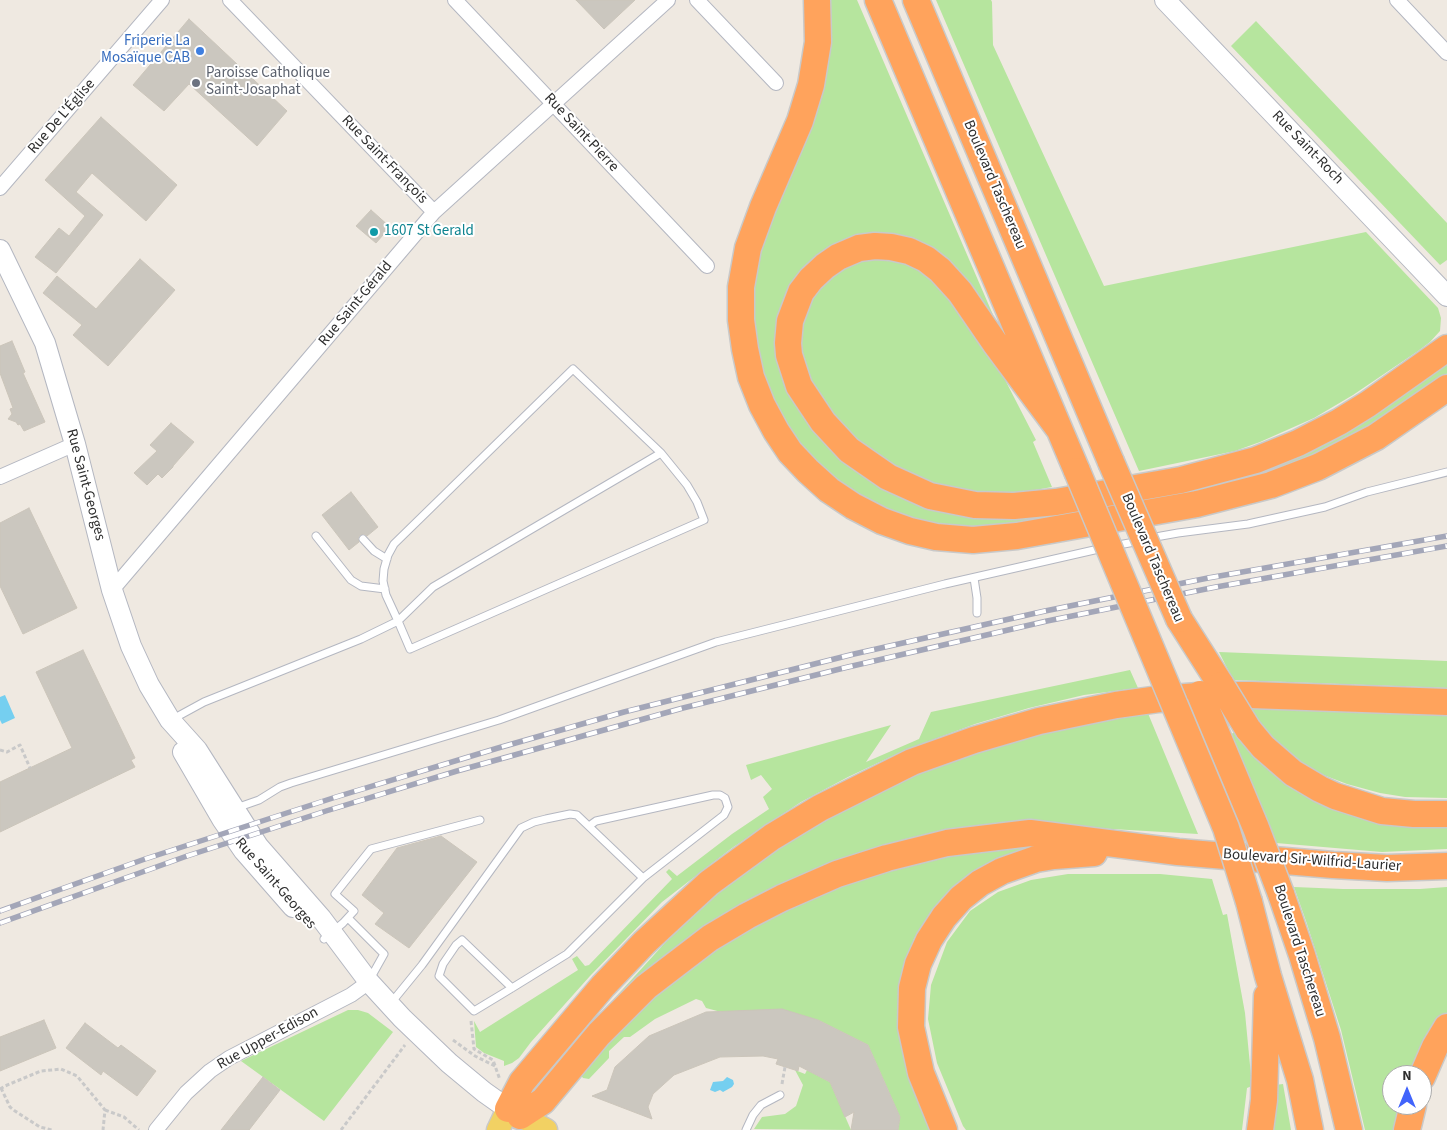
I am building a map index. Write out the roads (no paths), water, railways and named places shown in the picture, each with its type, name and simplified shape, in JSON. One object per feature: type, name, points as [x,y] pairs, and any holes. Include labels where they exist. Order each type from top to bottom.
[{"type":"highway","points":[[817,0],[818,42],[811,85],[800,121],[750,242],[741,287],[741,320],[751,377],[762,405],[776,431],[790,452],[808,471],[830,490],[854,506],[882,521],[910,531],[936,537],[973,540],[1012,537],[1197,504],[1271,485],[1318,467],[1376,437],[1447,388]]},
{"type":"highway","points":[[878,0],[1226,828],[1300,1080],[1310,1130]]},
{"type":"highway","name":"Boulevard Taschereau","points":[[916,0],[1179,619],[1200,694],[1256,828],[1281,894],[1325,1031],[1350,1130]]},
{"type":"highway","points":[[1059,429],[995,343],[960,292],[947,276],[926,259],[909,251],[891,247],[859,248],[838,257],[824,266],[801,292],[790,321],[789,355],[800,386],[823,422],[849,450],[888,477],[930,496],[975,505],[1014,506],[1056,502],[1181,480],[1256,460],[1285,450],[1332,426],[1362,408],[1447,348]]},
{"type":"highway","points":[[1179,619],[1248,729],[1263,747],[1292,773],[1320,789],[1367,808],[1414,814],[1447,814]]},
{"type":"highway","points":[[507,1121],[519,1085],[603,986],[644,943],[709,883],[772,837],[806,816],[912,762],[974,740],[1039,721],[1116,705],[1160,699],[1212,695],[1251,695],[1447,702]]},
{"type":"highway","points":[[507,1121],[543,1101],[599,1034],[661,974],[710,938],[747,916],[818,881],[880,860],[934,845],[1030,832],[1178,852]]},
{"type":"highway","points":[[944,1130],[921,1072],[914,1044],[910,1012],[912,988],[918,964],[929,940],[951,908],[970,890],[985,880],[1014,865],[1036,859],[1074,854],[1178,852]]},
{"type":"highway","name":"Boulevard Sir-Wilfrid-Laurier","points":[[1178,852],[1354,867],[1405,868],[1447,866]]},
{"type":"highway","points":[[1260,1130],[1264,1100],[1268,976]]},
{"type":"highway","points":[[1427,1065],[1447,1027]]},
{"type":"highway","points":[[1407,1130],[1411,1115]]},
{"type":"main road","name":"Rue Saint-Georges","points":[[507,1121],[546,1130]]},
{"type":"street","name":"Rue De L'Église","points":[[0,188],[162,0]]},
{"type":"street","name":"Rue Saint-François","points":[[230,0],[434,212]]},
{"type":"street","name":"Rue Saint-Pierre","points":[[455,0],[707,266]]},
{"type":"street","name":"Rue Saint-Gérald","points":[[112,590],[434,212],[668,0]]},
{"type":"street","points":[[697,0],[776,83]]},
{"type":"street","name":"Rue Saint-Roch","points":[[1165,0],[1447,296]]},
{"type":"street","points":[[1397,0],[1447,52]]},
{"type":"street","name":"Rue Saint-Georges","points":[[3,262],[45,343],[75,444],[112,590],[131,646],[149,685],[170,720],[185,756],[227,811],[253,862],[328,936],[389,1005],[449,1063],[477,1086],[507,1121]]},
{"type":"street","points":[[0,477],[75,444]]},
{"type":"street","name":"Rue Upper-Edison","points":[[156,1130],[186,1094],[210,1071],[229,1058],[350,995],[369,982]]},
{"type":"lane","points":[[572,370],[661,453],[687,485],[697,502],[704,520],[410,649],[383,581],[384,569],[394,544],[572,370]]},
{"type":"lane","points":[[170,720],[204,702],[361,639],[398,621],[433,587],[661,453]]},
{"type":"lane","points":[[227,811],[259,800],[280,787],[499,720],[709,644],[974,578],[1168,534],[1248,524],[1325,507],[1367,492],[1447,472]]},
{"type":"lane","points":[[316,536],[351,580],[361,586],[385,588]]},
{"type":"lane","points":[[363,539],[374,551],[387,559]]},
{"type":"lane","points":[[974,578],[977,613]]},
{"type":"lane","points":[[512,988],[462,940],[456,945],[443,964],[440,976],[474,1011],[512,988],[567,954],[643,878],[724,815],[728,807],[726,798],[720,795],[713,795],[596,821],[589,826]]},
{"type":"lane","points":[[389,1005],[422,965],[521,828],[534,822],[570,814],[578,815],[643,878]]},
{"type":"lane","points":[[328,936],[354,911],[335,894],[371,849],[480,820]]},
{"type":"lane","points":[[348,918],[384,954],[369,982]]},
{"type":"lane","points":[[746,1130],[761,1105],[780,1094]]},
{"type":"water","points":[[5,695],[15,718],[2,724],[0,720],[0,697]]},
{"type":"water","points":[[727,1077],[733,1080],[734,1084],[732,1087],[723,1092],[720,1090],[715,1092],[710,1090],[713,1082],[723,1081]]},
{"type":"railway","points":[[0,911],[145,859],[336,797],[624,712],[854,654],[1045,611],[1208,578],[1447,536]]},
{"type":"railway","points":[[0,923],[187,856],[326,811],[457,771],[683,708],[848,667],[1047,621],[1216,587],[1447,546]]},
{"type":"place","name":"Friperie La Mosaïque CAB","points":[[200,51]]},
{"type":"place","name":"Paroisse Catholique Saint-Josaphat","points":[[196,83]]},
{"type":"place","name":"1607 St Gerald","points":[[374,232]]}]
